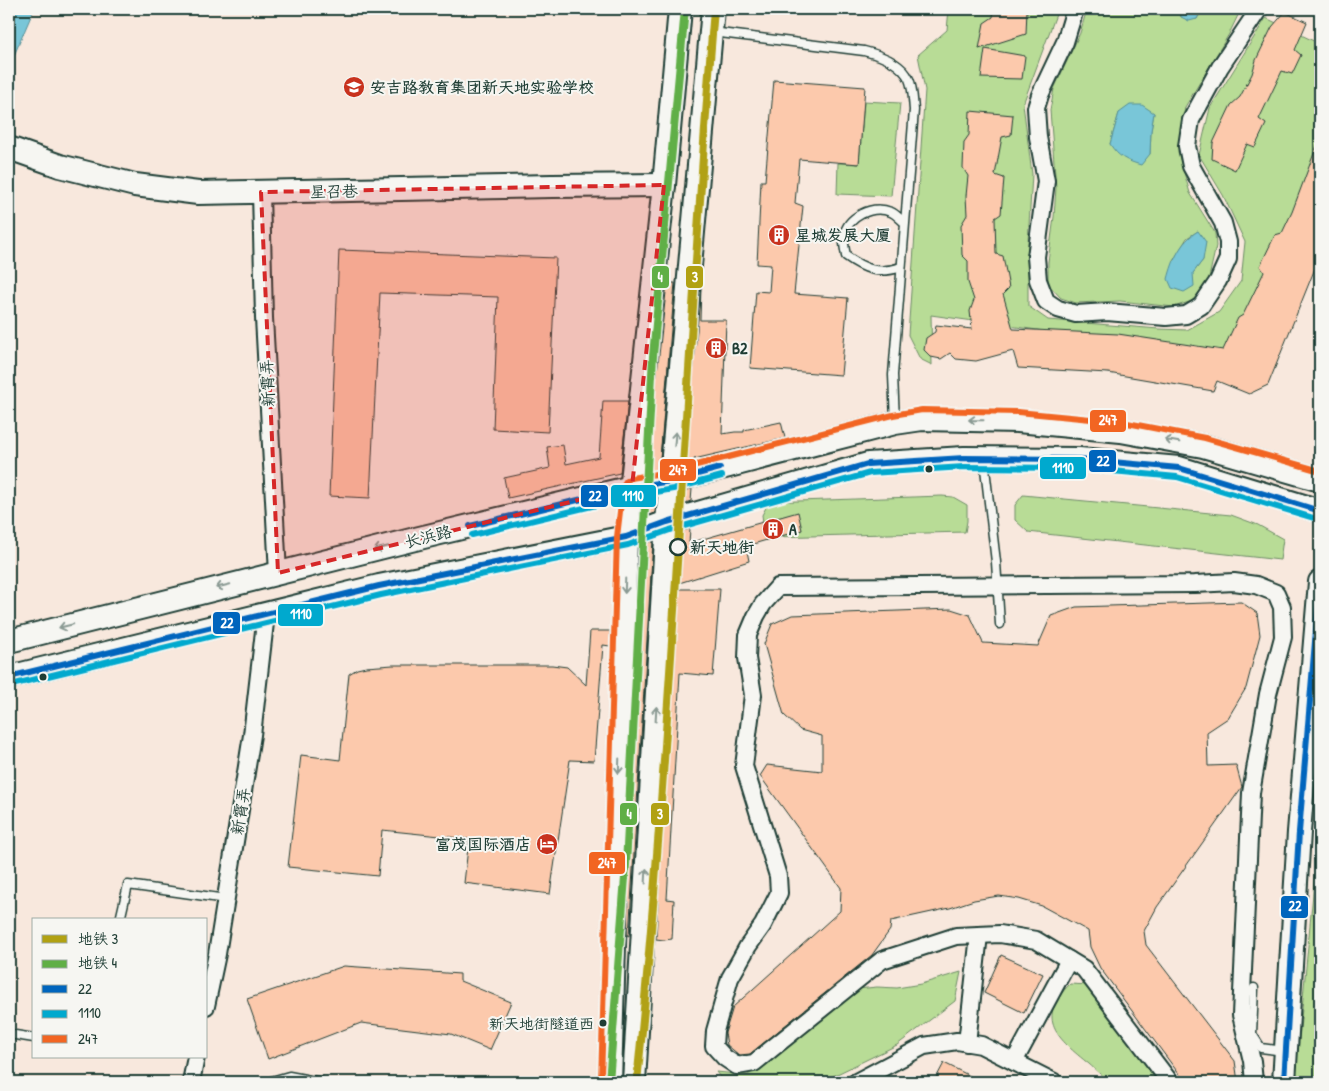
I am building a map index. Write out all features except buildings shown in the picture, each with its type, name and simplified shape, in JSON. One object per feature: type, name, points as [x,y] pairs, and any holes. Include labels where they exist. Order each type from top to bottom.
[{"type":"main road","points":[[610,1082],[626,537],[664,185],[680,9]]},
{"type":"main road","points":[[634,1082],[667,522],[713,9]]},
{"type":"main road","name":"星召巷","points":[[9,148],[60,166],[135,185],[198,193],[664,185]]},
{"type":"main road","name":"长浜路","points":[[9,641],[278,573],[632,487],[671,481],[895,423],[922,419],[1018,421],[1121,432],[1203,446],[1320,480]]},
{"type":"main road","points":[[9,677],[379,586],[626,537],[667,522],[868,464],[984,458],[1079,459],[1178,468],[1320,511]]},
{"type":"main road","points":[[1284,1082],[1299,832],[1320,582]]},
{"type":"street","points":[[1075,9],[1065,42],[1040,95],[1036,108],[1038,137],[1046,181],[1036,257],[1038,280],[1046,301],[1058,309],[1076,314],[1107,312],[1166,317],[1186,315],[1201,306],[1218,281],[1228,259],[1228,242],[1223,223],[1191,166],[1187,146],[1191,120],[1200,102],[1223,62],[1259,9]]},
{"type":"street","name":"新霄弄","points":[[261,192],[264,318],[278,573]]},
{"type":"street","points":[[1170,1082],[1084,969],[1036,940],[1000,934],[956,936],[882,960],[754,1063],[737,1066],[725,1058],[714,1046],[715,1030],[730,978],[748,946],[763,925],[779,893],[778,876],[744,766],[753,695],[747,658],[748,635],[763,604],[778,587],[1234,582],[1256,585],[1276,593],[1282,607],[1283,636],[1268,694],[1251,793],[1241,1015],[1252,1061],[1254,1082]]},
{"type":"street","name":"新霄弄","points":[[208,993],[226,899],[252,735],[266,614]]},
{"type":"street","points":[[967,1043],[979,935]]},
{"type":"street","points":[[1014,1062],[1069,960]]},
{"type":"street","points":[[856,1082],[924,1046],[956,1041],[981,1045],[1054,1082]]},
{"type":"street","points":[[191,1082],[196,1058]]},
{"type":"lane","points":[[712,32],[879,54],[897,64],[909,79],[914,110],[893,375],[895,423]]},
{"type":"lane","points":[[901,268],[886,272],[858,265],[846,256],[843,238],[848,223],[860,215],[874,210],[890,212],[904,222]]},
{"type":"lane","points":[[984,458],[996,562],[1000,624]]},
{"type":"lane","points":[[120,918],[128,885],[226,899]]},
{"type":"lane","points":[[1254,988],[1252,1034],[1261,1048],[1286,1051]]},
{"type":"lane","points":[[9,1034],[32,1038]]},
{"type":"lane","points":[[268,1082],[289,1076],[321,1082]]},
{"type":"highlighted area","points":[[664,185],[632,487],[278,573],[261,192]]},
{"type":"green space","points":[[949,9],[1058,9],[1023,104],[1032,174],[1028,242],[1028,306],[1048,320],[1187,330],[1219,312],[1241,281],[1245,242],[1223,195],[1199,155],[1210,108],[1266,18],[1320,44],[1320,151],[1236,358],[931,315],[932,365],[920,359],[908,335],[925,90],[918,55],[947,30]]},
{"type":"green space","points":[[1087,9],[1180,9],[1181,17],[1197,19],[1202,9],[1241,9],[1229,34],[1185,107],[1178,152],[1190,193],[1215,233],[1216,246],[1208,282],[1192,301],[1174,307],[1120,301],[1076,303],[1061,298],[1048,284],[1048,262],[1056,188],[1050,110],[1054,89],[1080,33]],"holes":[[[1119,113],[1154,113],[1150,154],[1110,144]],[[1198,231],[1203,260],[1193,273],[1173,261],[1187,238]]]},
{"type":"green space","points":[[864,101],[900,103],[891,196],[837,194],[838,163],[859,164]]},
{"type":"green space","points":[[1023,495],[1231,515],[1258,525],[1283,539],[1280,560],[1028,532],[1015,520],[1015,505]]},
{"type":"green space","points":[[953,497],[967,505],[965,532],[772,537],[764,529],[762,515],[769,502]]},
{"type":"green space","points":[[1320,820],[1320,1082],[1295,1082]]},
{"type":"green space","points":[[961,972],[955,1001],[897,1045],[833,1076],[813,1082],[724,1082],[716,1072],[748,1075],[772,1059],[857,989],[897,988],[921,984]]},
{"type":"green space","points":[[1070,984],[1089,985],[1164,1082],[1118,1083],[1110,1081],[1068,1046],[1054,1028],[1052,1018],[1053,1008],[1059,996]]},
{"type":"water","points":[[9,9],[34,9],[9,67]]},
{"type":"water","points":[[1180,9],[1202,9],[1197,19],[1189,21],[1181,17]]},
{"type":"water","points":[[1130,105],[1142,105],[1154,113],[1150,154],[1141,165],[1123,158],[1110,144],[1119,113]]},
{"type":"water","points":[[1198,231],[1206,242],[1203,260],[1193,273],[1194,286],[1184,292],[1172,288],[1168,279],[1175,258],[1186,240]]},
{"type":"metro line","name":"4","points":[[609,1082],[626,865],[653,356],[685,9]]},
{"type":"metro line","name":"3","points":[[637,1082],[670,680],[714,9]]},
{"type":"transit line","name":"247","points":[[601,1082],[617,537],[623,486],[626,481],[631,478],[669,472],[893,415],[922,410],[1018,412],[1122,422],[1205,438],[1320,471]]},
{"type":"transit line","name":"22","points":[[9,677],[379,586],[626,537],[667,522],[868,464],[964,458],[1079,459],[1179,468],[1320,511]]},
{"type":"transit line","name":"1110","points":[[11,685],[381,595],[628,545],[670,530],[870,473],[964,467],[1079,468],[1177,477],[1317,519]]},
{"type":"transit line","name":"22","points":[[470,526],[632,487],[671,481],[720,468]]},
{"type":"transit line","name":"1110","points":[[472,535],[722,476]]},
{"type":"transit line","name":"22","points":[[1284,1082],[1299,832],[1320,582]]},
{"type":"place","name":"安吉路教育集团新天地实验学校","points":[[354,87]]},
{"type":"place","name":"星城发展大厦","points":[[779,235]]},
{"type":"place","name":"B2","points":[[716,348]]},
{"type":"place","name":"A","points":[[773,529]]},
{"type":"place","name":"新天地街","points":[[678,547]]},
{"type":"place","name":"富茂国际酒店","points":[[547,844]]},
{"type":"place","name":"新天地街隧道西","points":[[603,1023]]}]
